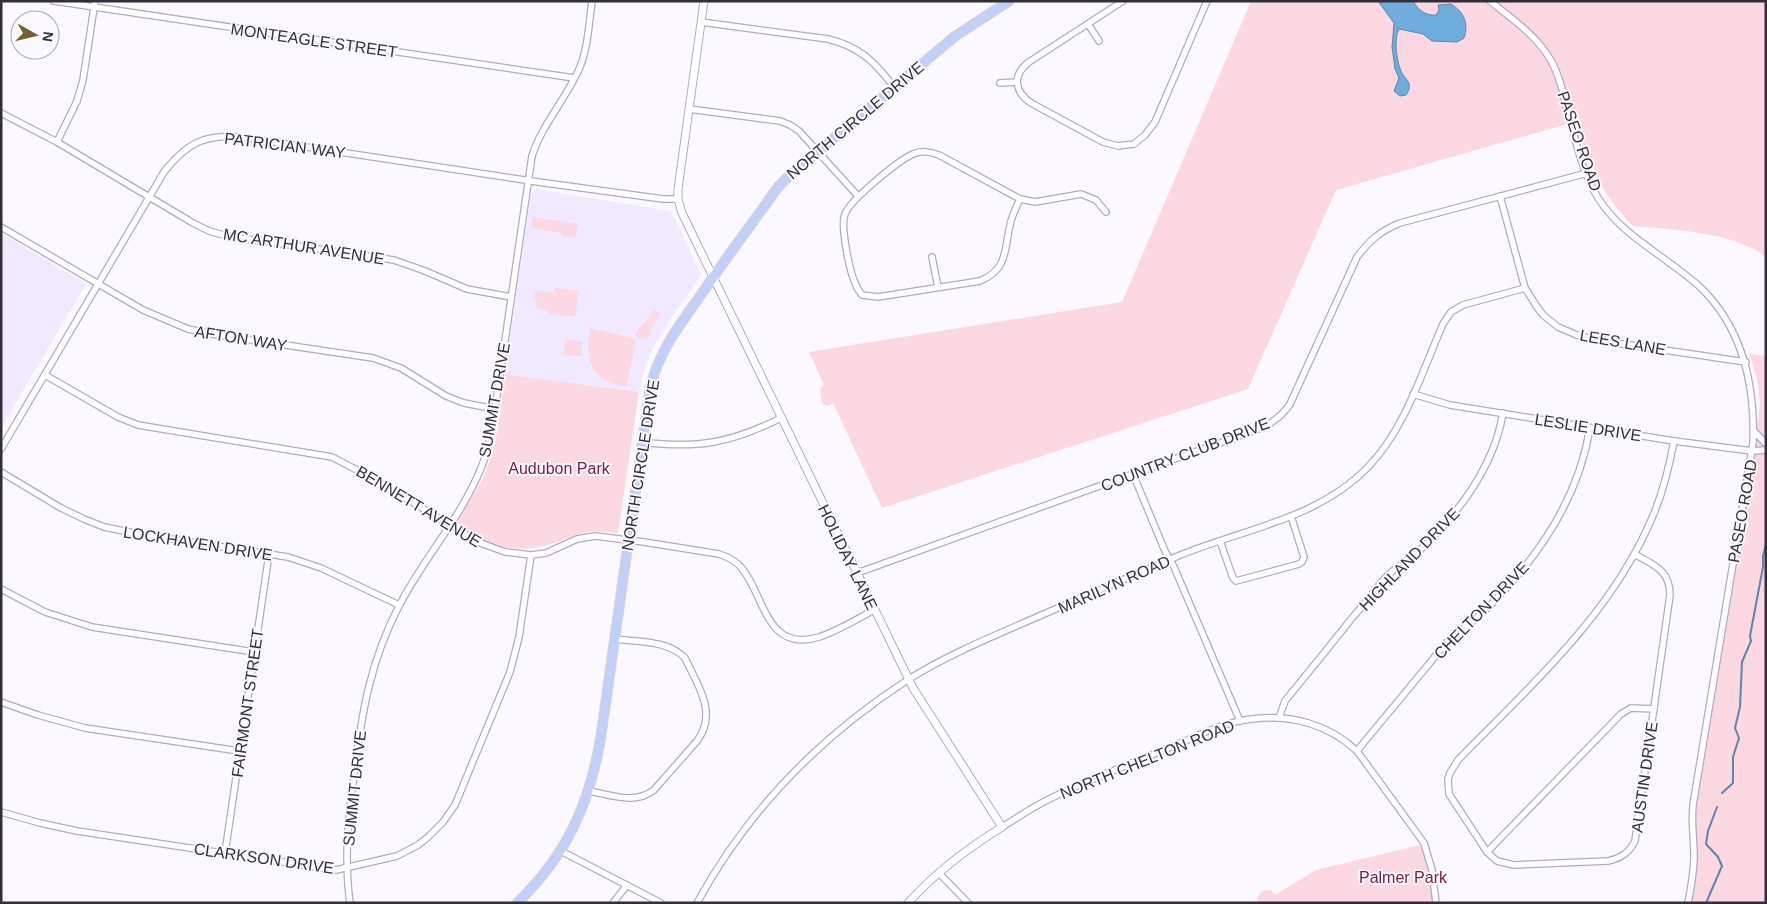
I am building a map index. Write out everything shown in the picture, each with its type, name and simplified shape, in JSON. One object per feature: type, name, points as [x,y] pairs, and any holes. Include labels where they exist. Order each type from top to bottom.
[{"type":"main road","name":"NORTH CIRCLE DRIVE","points":[[517,903],[532,889],[561,851],[579,816],[589,791],[597,762],[650,388],[662,352],[712,277],[778,186],[954,37],[1009,1]]},
{"type":"street","name":"MONTEAGLE STREET","points":[[54,1],[95,4],[574,78]]},
{"type":"street","name":"SUMMIT DRIVE","points":[[350,903],[347,867],[349,813],[365,698],[378,656],[399,605],[420,568],[470,492],[480,470],[489,442],[495,409],[532,156],[538,139],[574,78],[584,54],[592,1]]},
{"type":"street","points":[[678,198],[704,1]]},
{"type":"street","points":[[1123,1],[1025,65],[1018,76],[1021,94],[1031,103],[1103,142],[1118,146],[1134,144],[1145,135],[1155,122],[1207,1]]},
{"type":"street","name":"PASEO ROAD","points":[[1490,1],[1531,36],[1550,59],[1559,79],[1586,173],[1597,196],[1616,222],[1689,278],[1714,302],[1735,335],[1746,362],[1754,431],[1752,451],[1693,805],[1694,864],[1688,903]]},
{"type":"street","points":[[57,142],[77,101],[83,80],[95,4]]},
{"type":"street","points":[[701,22],[828,39],[842,43],[867,56],[894,86]]},
{"type":"street","points":[[1088,24],[1099,42]]},
{"type":"street","points":[[1000,84],[1018,82]]},
{"type":"street","points":[[689,109],[780,121],[800,131],[858,196]]},
{"type":"street","name":"MC ARTHUR AVENUE","points":[[1,113],[57,142],[193,223],[218,234],[388,259],[419,268],[467,289],[512,297]]},
{"type":"street","name":"PATRICIAN WAY","points":[[1,449],[164,172],[176,156],[191,145],[202,140],[225,136],[663,199],[678,198]]},
{"type":"street","points":[[862,295],[854,280],[843,229],[845,214],[858,196],[906,158],[926,151],[939,155],[1020,198],[1035,202],[1081,194],[1096,200],[1106,212]]},
{"type":"street","name":"COUNTRY CLUB DRIVE","points":[[857,573],[1264,427],[1280,417],[1290,404],[1357,257],[1375,236],[1400,223],[1586,173]]},
{"type":"street","name":"LEES LANE","points":[[1500,196],[1525,288],[1537,307],[1551,321],[1577,335],[1596,340],[1746,362]]},
{"type":"street","name":"HOLIDAY LANE","points":[[678,198],[682,213],[712,277],[909,679],[1002,826]]},
{"type":"street","points":[[862,295],[878,297],[980,281],[995,272],[1003,260],[1010,225],[1020,198]]},
{"type":"street","name":"AFTON WAY","points":[[1,227],[144,310],[188,329],[373,358],[401,368],[446,396],[464,403],[495,409]]},
{"type":"street","points":[[932,256],[938,287]]},
{"type":"street","name":"MARILYN ROAD","points":[[697,903],[713,875],[743,831],[761,809],[795,770],[845,725],[909,679],[976,644],[1170,560],[1310,509],[1332,496],[1368,467],[1393,436],[1405,414],[1443,324],[1451,312],[1463,305],[1525,288]]},
{"type":"street","points":[[858,302],[862,295]]},
{"type":"street","name":"BENNETT AVENUE","points":[[45,375],[118,417],[138,425],[332,457],[374,479],[469,537],[488,547],[504,552],[531,556],[546,553],[577,539],[602,536],[706,551],[727,557],[743,571],[764,612],[780,633],[796,639],[804,640],[820,637],[874,610]]},
{"type":"street","name":"LESLIE DRIVE","points":[[1413,394],[1450,405],[1590,428],[1752,451],[1766,450]]},
{"type":"street","name":"HIGHLAND DRIVE","points":[[1279,718],[1285,701],[1385,578],[1428,543],[1462,503],[1493,450],[1503,413]]},
{"type":"street","points":[[642,442],[676,446],[707,444],[750,433],[781,418]]},
{"type":"street","name":"CHELTON DRIVE","points":[[1357,751],[1448,641],[1466,628],[1496,600],[1513,582],[1536,552],[1558,518],[1574,484],[1584,458],[1590,428]]},
{"type":"street","points":[[1754,431],[1766,444]]},
{"type":"street","name":"AUSTIN DRIVE","points":[[1634,554],[1662,571],[1670,586],[1635,842],[1621,858],[1608,861],[1514,865],[1497,861],[1487,852],[1449,794],[1447,787],[1450,773],[1458,760],[1582,630],[1605,600],[1634,554],[1659,501],[1674,441]]},
{"type":"street","name":"LOCKHAVEN DRIVE","points":[[1,472],[61,508],[104,526],[130,532],[288,557],[322,568],[399,605]]},
{"type":"street","points":[[1133,474],[1240,720]]},
{"type":"street","points":[[1220,541],[1233,578],[1236,581],[1299,564],[1304,557],[1291,516]]},
{"type":"street","name":"FAIRMONT STREET","points":[[225,853],[269,554]]},
{"type":"street","name":"CLARKSON DRIVE","points":[[1,812],[77,831],[336,870],[388,859],[418,845],[436,830],[455,805],[513,664],[531,556]]},
{"type":"street","points":[[1,589],[45,612],[92,627],[254,652]]},
{"type":"street","points":[[589,791],[629,799],[648,795],[702,735],[707,722],[706,705],[685,658],[680,653],[668,646],[614,639]]},
{"type":"street","points":[[1,702],[85,728],[239,751]]},
{"type":"street","points":[[1487,852],[1621,714],[1631,708],[1654,709]]},
{"type":"street","name":"NORTH CHELTON ROAD","points":[[908,903],[970,847],[1038,805],[1097,778],[1240,720],[1279,718],[1298,720],[1322,727],[1345,740],[1357,751],[1424,844],[1432,870],[1436,903]]},
{"type":"street","points":[[561,851],[661,903]]},
{"type":"street","points":[[939,873],[968,903]]},
{"type":"street","points":[[613,903],[627,885]]},
{"type":"shaded area","points":[[536,189],[671,211],[701,275],[654,346],[645,368],[639,392],[505,374],[531,194]]},
{"type":"shaded area","points":[[1,233],[86,284],[1,428]]},
{"type":"green space","points":[[1251,1],[1766,1],[1766,257],[1752,248],[1736,242],[1702,233],[1633,226],[1612,202],[1597,178],[1576,123],[1564,125],[1336,190],[1248,389],[882,508],[833,403],[827,406],[822,403],[820,389],[824,385],[809,352],[1122,302]]},
{"type":"green space","points":[[533,217],[578,224],[575,238],[562,236],[562,233],[531,228]]},
{"type":"green space","points":[[555,288],[579,291],[575,317],[551,314],[548,311],[536,309],[537,301],[534,301],[536,290],[554,293]]},
{"type":"green space","points":[[654,310],[660,314],[651,328],[649,336],[645,339],[636,336],[636,333]]},
{"type":"green space","points":[[590,328],[634,338],[636,343],[626,386],[604,379],[593,368],[588,350]]},
{"type":"green space","points":[[565,340],[582,341],[582,356],[564,355]]},
{"type":"green space","points":[[1750,354],[1766,356],[1766,903],[1692,903],[1697,866],[1695,813],[1760,405],[1758,385]]},
{"type":"green space","name":"Audubon Park","points":[[505,374],[639,392],[618,533],[587,532],[545,546],[517,549],[506,548],[485,541],[465,530],[457,523],[485,473],[493,449]]},
{"type":"green space","name":"Palmer Park","points":[[1420,845],[1428,865],[1434,903],[1258,903],[1257,898],[1262,891],[1271,890],[1275,895],[1316,870]]},
{"type":"water","points":[[1378,1],[1413,1],[1417,7],[1429,15],[1436,15],[1439,10],[1438,5],[1451,4],[1462,14],[1466,23],[1464,38],[1457,42],[1432,41],[1423,34],[1399,29],[1396,39],[1396,52],[1401,71],[1409,84],[1406,95],[1400,96],[1394,91],[1399,78],[1395,69],[1392,47],[1394,23]]},
{"type":"waterway","points":[[1722,793],[1733,783],[1733,757],[1739,738],[1735,728],[1740,707],[1742,662],[1751,641],[1750,636],[1766,544]]},
{"type":"waterway","points":[[1706,903],[1722,866],[1718,857],[1706,844],[1708,831],[1717,807]]}]
